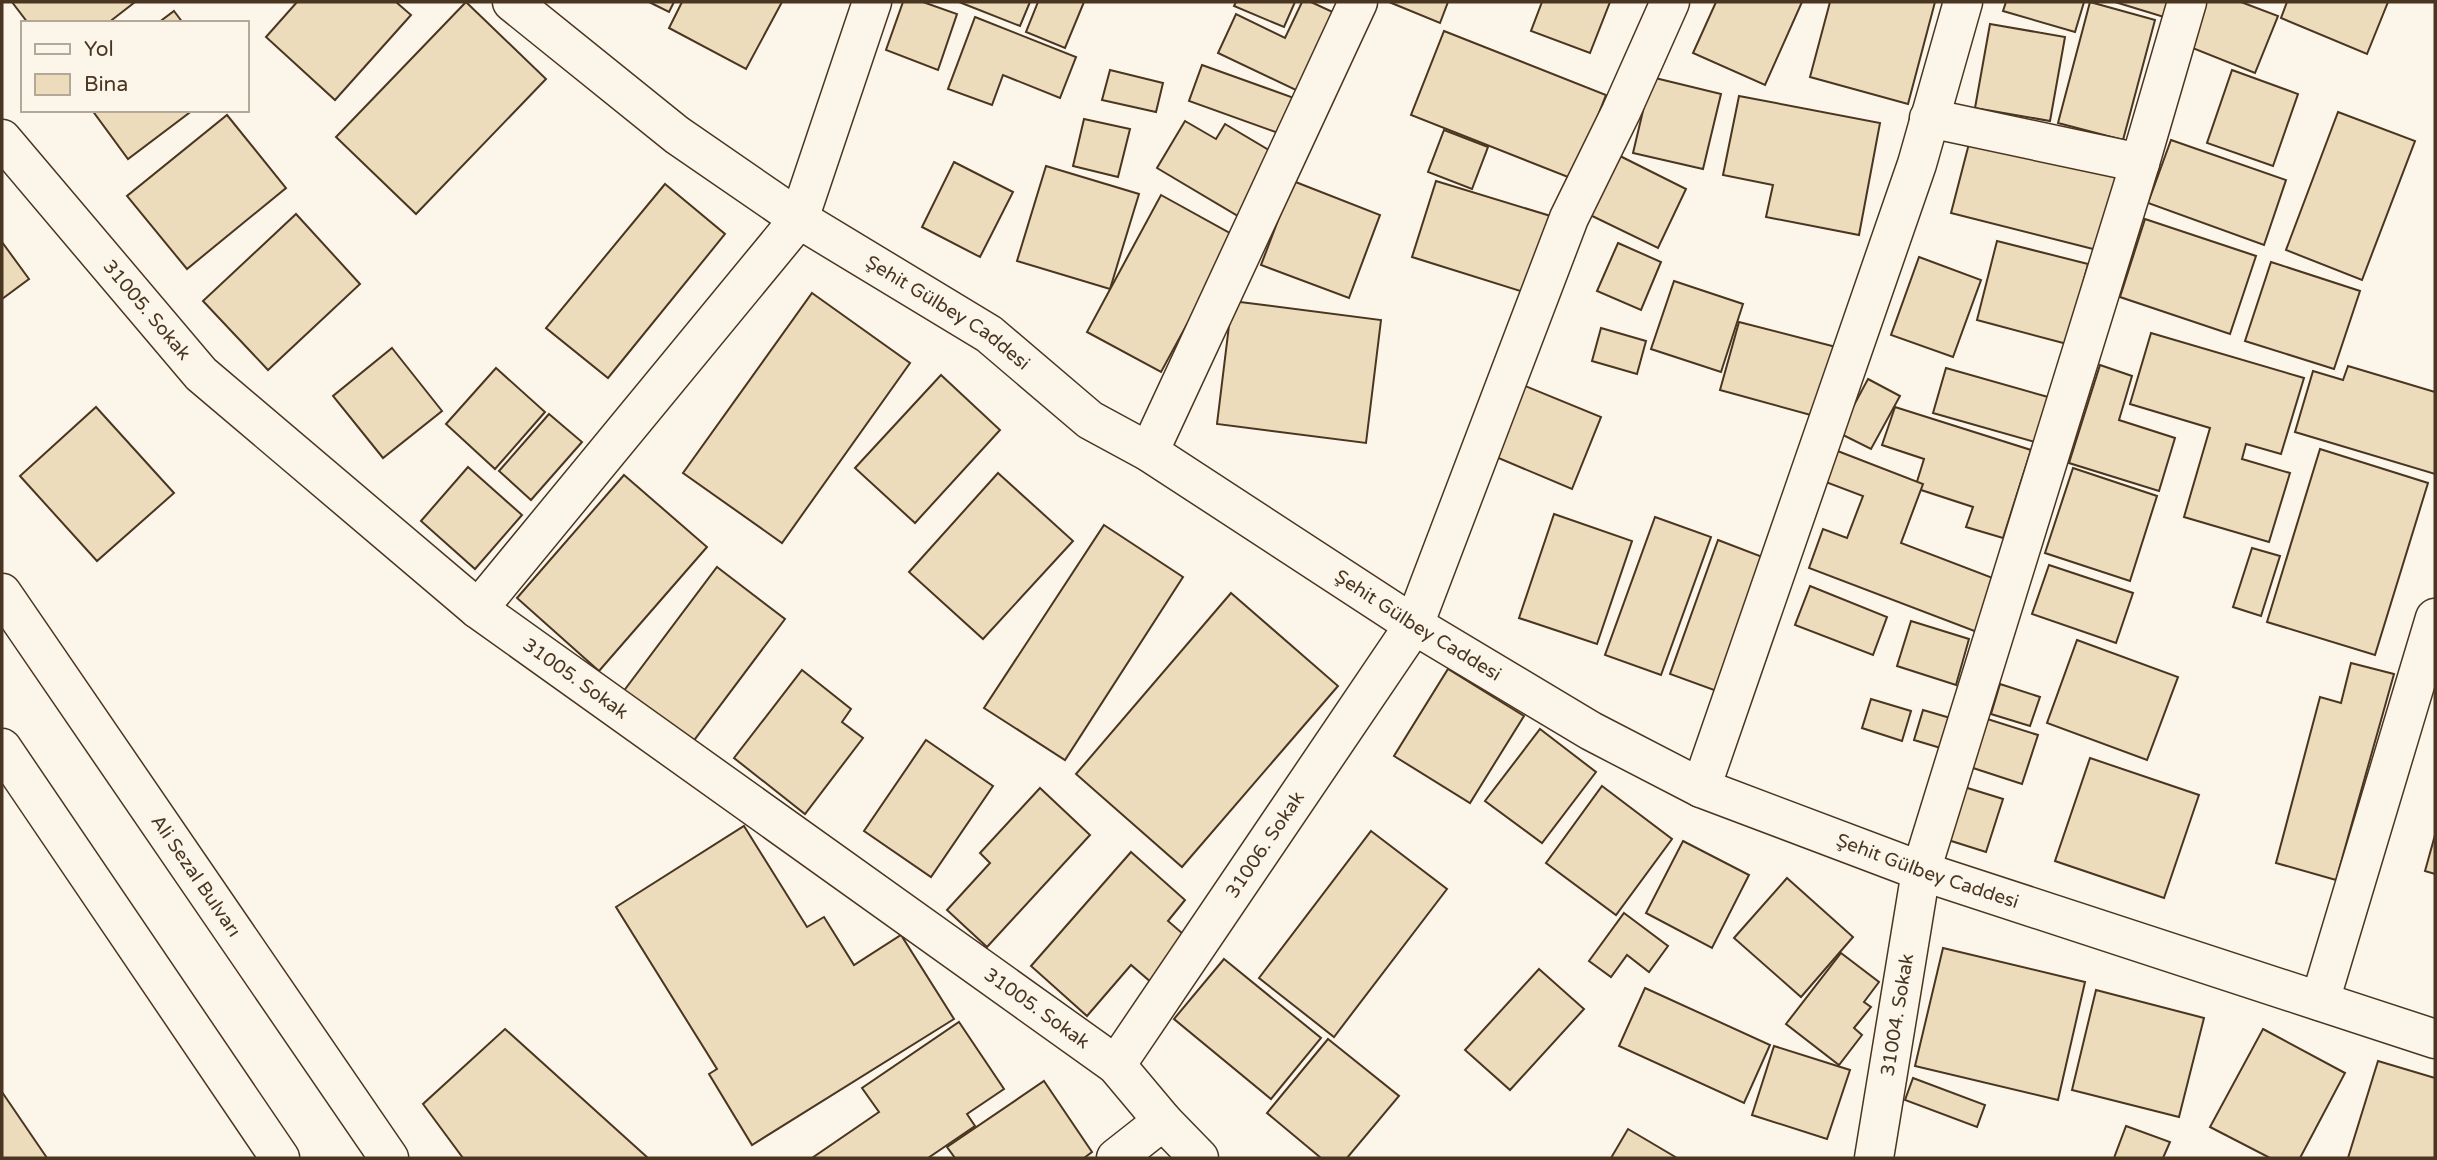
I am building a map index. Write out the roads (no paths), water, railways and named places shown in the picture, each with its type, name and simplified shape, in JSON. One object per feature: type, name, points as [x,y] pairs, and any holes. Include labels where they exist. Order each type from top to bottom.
[{"type":"street","name":"Şehit Gülbey Caddesi","points":[[512,2],[677,135],[799,219],[989,334],[1090,420],[1149,452],[1414,625],[1591,731],[1701,788],[1921,871],[2435,1039]]},
{"type":"street","points":[[478,609],[799,219],[872,2]]},
{"type":"street","points":[[1149,452],[1358,2]]},
{"type":"street","name":"31006. Sokak","points":[[1116,1065],[1414,625],[1569,218],[1621,113],[1670,2]]},
{"type":"street","points":[[1701,788],[1912,177],[1963,2]]},
{"type":"street","name":"31004. Sokak","points":[[1874,1158],[1921,871],[2140,163],[2187,2]]},
{"type":"street","points":[[1929,118],[2140,163]]},
{"type":"street","name":"31005. Sokak","points":[[2,139],[201,374],[478,609],[1116,1065],[1163,1121],[1199,1158]]},
{"type":"street","name":"Ali Sezal Bulvarı","points":[[2,593],[389,1158]]},
{"type":"street","points":[[2320,1001],[2435,618]]},
{"type":"street","points":[[2,748],[280,1158]]},
{"type":"street","points":[[1115,1158],[1163,1121]]}]
